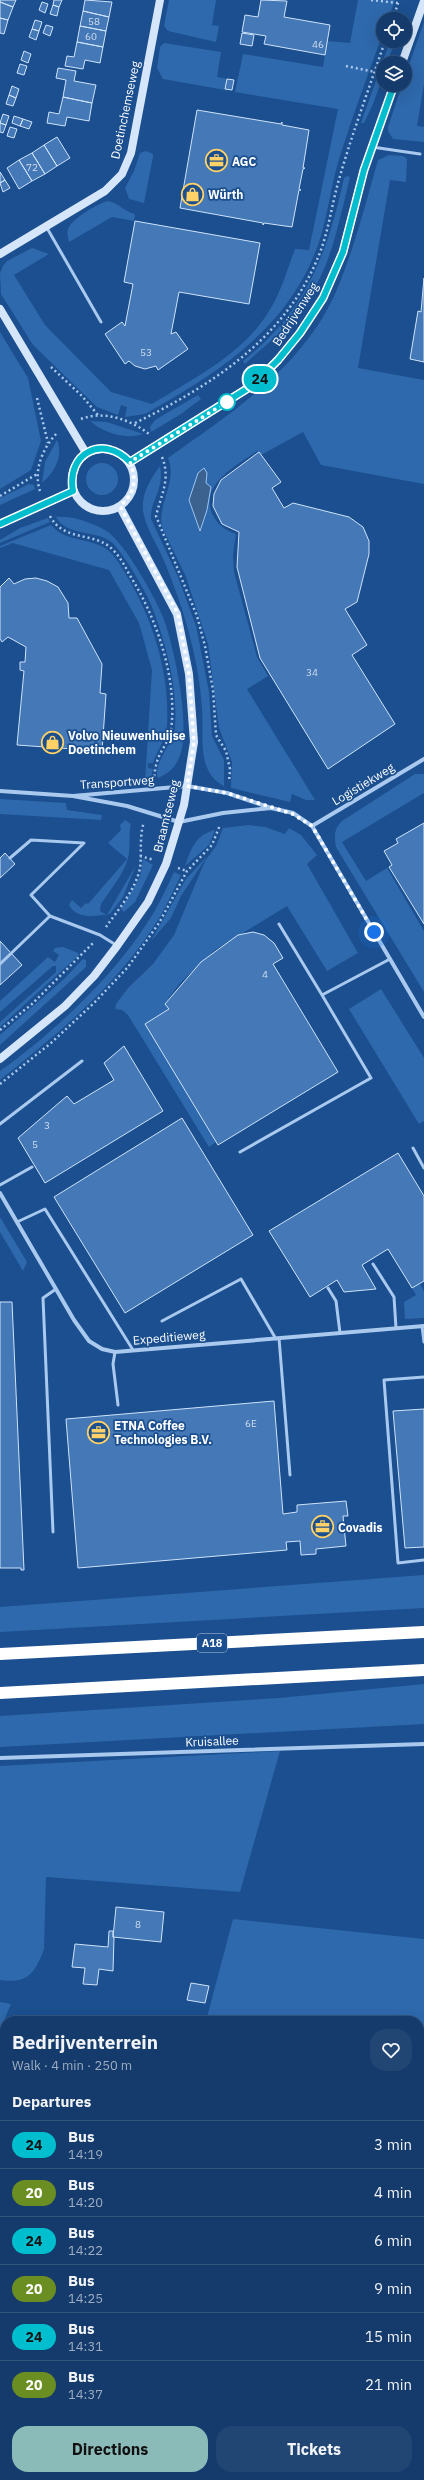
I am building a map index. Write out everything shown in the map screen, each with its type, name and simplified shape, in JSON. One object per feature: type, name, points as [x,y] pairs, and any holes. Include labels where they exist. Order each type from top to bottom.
[{"type":"highway","name":"A18","points":[[0,1654],[424,1632]]},
{"type":"highway","points":[[0,1693],[424,1670]]},
{"type":"street","name":"Doetinchemseweg","points":[[0,254],[105,191],[116,183],[122,174],[131,153],[160,0]]},
{"type":"street","points":[[404,56],[424,0]]},
{"type":"street","name":"Bedrijvenweg","points":[[130,462],[253,385],[278,360],[300,333],[323,298],[343,252],[372,147],[392,92]]},
{"type":"street","points":[[0,308],[86,453]]},
{"type":"street","points":[[97,448],[110,448],[121,453],[130,462],[134,474],[134,486],[129,498],[120,506],[107,511],[93,510],[81,503],[73,491],[73,470],[86,453],[97,448]]},
{"type":"street","points":[[0,524],[73,491]]},
{"type":"street","name":"Braamtseweg","points":[[0,1059],[65,1006],[94,976],[148,902],[166,864],[179,822],[187,786],[194,742],[189,674],[178,614],[120,506]]},
{"type":"street","name":"Logistiekweg","points":[[312,826],[424,759]]},
{"type":"street","points":[[187,786],[227,793],[293,814],[312,826],[424,1017]]},
{"type":"street","name":"Transportweg","points":[[73,796],[187,786]]},
{"type":"street","name":"Transportweg","points":[[0,791],[73,796],[127,806],[179,822]]},
{"type":"street","points":[[179,822],[223,813],[271,808]]},
{"type":"street","name":"Expeditieweg","points":[[0,1193],[56,1289],[89,1341],[102,1349],[115,1352],[423,1326]]},
{"type":"street","name":"Kruisallee","points":[[0,1758],[424,1744]]},
{"type":"lane","points":[[372,147],[420,154]]},
{"type":"lane","points":[[46,226],[101,322]]},
{"type":"lane","points":[[10,858],[31,840],[84,843],[31,895],[50,916],[100,935],[117,946]]},
{"type":"lane","points":[[0,964],[50,916]]},
{"type":"lane","points":[[240,1152],[371,1078],[279,924]]},
{"type":"lane","points":[[322,995],[390,959]]},
{"type":"lane","points":[[0,1124],[82,1061]]},
{"type":"lane","points":[[413,1148],[424,1168]]},
{"type":"lane","points":[[0,1185],[32,1167]]},
{"type":"lane","points":[[17,1222],[44,1209],[132,1350]]},
{"type":"lane","points":[[373,1264],[394,1297],[396,1328]]},
{"type":"lane","points":[[162,1321],[241,1278],[277,1339],[290,1475]]},
{"type":"lane","points":[[328,1288],[336,1301],[340,1333]]},
{"type":"lane","points":[[53,1532],[43,1298],[56,1289]]},
{"type":"lane","points":[[423,1326],[424,1342]]},
{"type":"lane","points":[[115,1352],[113,1364],[118,1405]]},
{"type":"lane","points":[[424,1377],[384,1380],[398,1563],[424,1560]]},
{"type":"path","points":[[371,0],[399,2],[395,12]]},
{"type":"path","name":"Bedrijvenweg","points":[[135,423],[203,386],[252,350],[271,330],[295,298],[323,244],[340,178],[383,48]]},
{"type":"path","points":[[346,66],[375,72]]},
{"type":"path","points":[[29,358],[55,369],[98,415],[135,423],[149,434],[158,445],[166,472],[165,487],[156,516]]},
{"type":"path","points":[[0,496],[37,473],[44,504],[54,524],[65,532],[107,545]]},
{"type":"shaded area","points":[[169,0],[216,0],[212,25],[219,26],[216,42],[168,31],[164,26]]},
{"type":"shaded area","points":[[358,0],[395,0],[391,12],[376,12],[376,48],[378,48],[339,159],[320,239],[308,270],[291,297],[272,322],[226,363],[173,398],[145,414],[125,417],[127,407],[121,405],[118,415],[97,407],[33,345],[1,294],[0,273],[3,266],[7,261],[32,248],[49,254],[14,275],[45,325],[111,392],[152,404],[202,374],[234,351],[261,323],[279,292],[295,249],[309,250],[338,109],[235,92],[243,54],[323,67],[327,41],[350,43]]},
{"type":"shaded area","points":[[424,22],[424,84],[417,126],[424,127],[424,142],[393,139],[388,131],[400,92],[412,92],[412,56]]},
{"type":"shaded area","points":[[164,43],[221,52],[217,77],[227,79],[225,90],[163,79],[157,68],[160,47]]},
{"type":"shaded area","points":[[388,48],[392,48],[390,56],[385,56]]},
{"type":"shaded area","points":[[376,81],[377,94],[364,123],[361,123]]},
{"type":"shaded area","points":[[146,151],[153,154],[153,157],[144,203],[129,199],[125,188],[134,171],[140,153]]},
{"type":"shaded area","points":[[389,155],[403,156],[407,159],[406,182],[390,180],[358,368],[424,380],[424,484],[321,465],[303,432],[261,455],[257,451],[231,469],[216,484],[211,493],[209,503],[212,513],[219,524],[228,531],[236,534],[233,555],[234,572],[257,657],[268,676],[247,689],[315,800],[306,800],[292,794],[290,802],[231,788],[232,762],[219,728],[208,644],[186,577],[162,527],[162,510],[171,475],[168,458],[242,404],[266,384],[288,363],[307,340],[324,315],[338,287],[350,256],[378,160]]},
{"type":"shaded area","points":[[347,176],[350,177],[337,229],[326,264],[319,280],[310,296],[294,318],[281,332],[245,364],[243,361],[265,342],[283,322],[311,280],[330,232],[344,178]]},
{"type":"shaded area","points":[[108,201],[115,203],[127,211],[135,214],[134,221],[112,217],[69,242],[68,231],[72,223],[87,211]]},
{"type":"shaded area","points":[[0,332],[28,378],[41,441],[31,470],[0,489]]},
{"type":"shaded area","points":[[198,395],[201,399],[181,414],[151,432],[150,427],[155,420]]},
{"type":"shaded area","points":[[90,421],[107,422],[143,434],[136,436],[122,436],[108,432]]},
{"type":"shaded area","points":[[57,440],[59,452],[57,464],[42,483],[45,462]]},
{"type":"shaded area","points":[[99,463],[105,463],[114,467],[118,479],[114,491],[105,495],[99,495],[90,491],[86,482],[86,476],[90,467]]},
{"type":"shaded area","points":[[160,466],[161,481],[151,512],[151,519],[178,577],[196,626],[209,692],[212,736],[224,760],[224,786],[215,780],[205,763],[202,742],[202,709],[198,672],[190,635],[172,581],[147,525],[143,511],[143,499],[145,493]]},
{"type":"shaded area","points":[[204,468],[207,473],[206,483],[211,487],[207,510],[200,531],[189,500],[198,473]]},
{"type":"shaded area","points":[[29,484],[34,485],[35,489],[0,505],[0,498]]},
{"type":"shaded area","points":[[56,517],[76,518],[103,529],[115,538],[138,571],[153,596],[163,617],[177,667],[183,710],[184,730],[182,747],[178,760],[170,771],[158,778],[157,773],[160,760],[174,734],[175,697],[170,666],[152,607],[133,571],[120,552],[110,541],[96,535],[66,527],[60,523]]},
{"type":"shaded area","points":[[48,518],[50,522],[0,543],[0,540],[20,528]]},
{"type":"shaded area","points":[[51,525],[64,535],[95,544],[112,554],[137,595],[153,631],[163,668],[166,688],[167,726],[165,736],[153,763],[148,763],[148,768],[153,769],[150,782],[145,782],[152,670],[139,623],[109,570],[13,543],[0,548],[0,546]]},
{"type":"shaded area","points":[[415,774],[424,774],[424,793],[342,842],[366,881],[387,868],[424,931],[424,992],[336,847],[335,840],[337,827],[342,821]]},
{"type":"shaded area","points":[[0,799],[66,803],[67,810],[102,815],[101,820],[0,814]]},
{"type":"shaded area","points":[[125,820],[131,824],[129,854],[126,864],[120,876],[101,904],[100,911],[106,915],[82,915],[72,910],[69,905],[72,900],[81,908],[86,903],[88,904],[127,859],[108,843],[121,830],[120,825]]},
{"type":"shaded area","points":[[249,825],[265,827],[285,834],[289,828],[301,835],[317,855],[307,864],[358,953],[327,971],[287,906],[215,950],[180,983],[165,1003],[169,1009],[145,1024],[216,1142],[209,1147],[128,1015],[122,1010],[115,1009],[116,1004],[128,988],[153,964],[174,935],[205,861],[216,846],[223,828]]},
{"type":"shaded area","points":[[215,830],[209,845],[185,866],[192,848],[198,839],[208,832]]},
{"type":"shaded area","points":[[208,855],[181,896],[171,918],[151,941],[186,879]]},
{"type":"shaded area","points":[[143,859],[153,865],[135,902],[124,912],[121,909],[140,877]]},
{"type":"shaded area","points":[[136,865],[123,897],[110,914],[107,914]]},
{"type":"shaded area","points":[[174,872],[181,875],[164,909],[137,951],[120,972],[62,1029],[0,1080],[0,1071],[40,1040],[60,1022],[99,984],[117,963],[151,917]]},
{"type":"shaded area","points":[[63,947],[78,953],[79,955],[0,1027],[0,1022],[56,972],[56,966],[53,966],[0,1012],[0,1001],[48,957],[55,962],[59,955],[53,951],[55,948]]},
{"type":"shaded area","points":[[83,959],[86,960],[86,967],[0,1045],[0,1035],[63,980]]},
{"type":"shaded area","points":[[381,989],[424,1058],[424,1121],[419,1124],[349,1009]]},
{"type":"shaded area","points":[[0,1217],[27,1262],[23,1271],[0,1232]]},
{"type":"shaded area","points":[[420,1284],[424,1291],[424,1318],[405,1319],[404,1302],[416,1295],[412,1288]]},
{"type":"shaded area","points":[[424,1575],[424,1608],[0,1632],[0,1607]]},
{"type":"shaded area","points":[[424,1684],[424,1724],[0,1747],[0,1716],[279,1698]]},
{"type":"shaded area","points":[[280,1751],[240,1892],[46,1877],[44,1949],[41,1958],[33,1971],[23,1979],[9,1981],[0,1980],[0,1766]]},
{"type":"shaded area","points":[[233,1919],[424,1939],[424,2016],[207,2016]]},
{"type":"shaded area","points":[[0,2002],[11,2004],[6,2016],[0,2016]]},
{"type":"building","points":[[0,0],[16,0],[13,7],[0,2]]},
{"type":"building","points":[[54,0],[62,0],[59,7],[53,5]]},
{"type":"building","points":[[85,0],[112,2],[109,17],[83,11]]},
{"type":"building","points":[[261,0],[287,1],[284,17],[330,25],[325,55],[264,44],[266,36],[242,32],[245,15],[258,17]]},
{"type":"building","points":[[0,2],[13,7],[8,20],[0,18]]},
{"type":"building","points":[[42,2],[48,4],[45,13],[39,10]]},
{"type":"building","points":[[53,5],[59,7],[57,16],[50,14]]},
{"type":"building","points":[[83,11],[109,17],[106,31],[80,26]]},
{"type":"building","points":[[0,18],[8,20],[4,34],[0,33]]},
{"type":"building","points":[[35,20],[42,22],[39,31],[32,29]]},
{"type":"building","points":[[46,25],[53,27],[50,36],[43,33]]},
{"type":"building","points":[[80,26],[106,31],[103,47],[77,42]]},
{"type":"building","points":[[32,29],[39,31],[36,40],[29,37]]},
{"type":"building","points":[[242,33],[254,35],[252,46],[240,44]]},
{"type":"building","points":[[77,42],[103,47],[100,63],[85,60],[83,69],[65,66],[67,56],[74,57]]},
{"type":"building","points":[[24,51],[31,54],[28,63],[21,60]]},
{"type":"building","points":[[20,64],[27,66],[24,75],[17,73]]},
{"type":"building","points":[[58,68],[76,71],[74,81],[96,85],[92,103],[63,97],[66,80],[56,78]]},
{"type":"building","points":[[227,79],[234,80],[232,90],[225,89]]},
{"type":"building","points":[[12,86],[19,89],[16,98],[9,95]]},
{"type":"building","points":[[9,95],[16,98],[13,106],[6,104]]},
{"type":"building","points":[[63,97],[92,103],[89,121],[67,117],[65,126],[47,123],[49,112],[59,114]]},
{"type":"building","points":[[197,110],[281,124],[282,122],[282,125],[309,130],[303,168],[305,168],[303,169],[299,189],[301,190],[299,190],[292,227],[264,223],[263,225],[263,223],[180,208]]},
{"type":"building","points":[[3,114],[9,116],[6,125],[0,123]]},
{"type":"building","points":[[14,116],[23,119],[20,126],[12,123]]},
{"type":"building","points":[[23,119],[32,122],[29,129],[20,126]]},
{"type":"building","points":[[0,123],[6,125],[3,133],[0,132]]},
{"type":"building","points":[[10,127],[17,129],[14,138],[7,136]]},
{"type":"building","points":[[57,137],[70,158],[57,166],[44,145]]},
{"type":"building","points":[[44,145],[57,166],[45,174],[32,153]]},
{"type":"building","points":[[32,153],[45,174],[32,181],[19,160]]},
{"type":"building","points":[[19,160],[32,181],[19,189],[7,168]]},
{"type":"building","points":[[0,172],[5,180],[0,183]]},
{"type":"building","points":[[5,180],[10,188],[3,192],[0,183]]},
{"type":"building","points":[[135,221],[260,243],[249,304],[179,292],[171,334],[176,332],[188,349],[158,370],[156,366],[145,369],[135,366],[129,361],[125,364],[105,334],[122,322],[125,326],[133,284],[124,282]]},
{"type":"building","points":[[424,278],[424,362],[410,359],[418,311],[421,312]]},
{"type":"building","points":[[259,452],[281,482],[272,488],[284,508],[293,503],[349,517],[363,527],[369,541],[369,554],[357,602],[345,609],[367,645],[352,655],[395,724],[328,769],[260,658],[237,567],[239,532],[222,524],[213,506],[214,494],[221,480]]},
{"type":"building","points":[[9,578],[14,584],[25,579],[36,578],[47,581],[58,587],[68,603],[69,618],[77,618],[102,664],[100,693],[106,694],[102,751],[17,745],[24,671],[20,670],[20,662],[25,662],[26,647],[8,637],[2,642],[0,639],[0,587]]},
{"type":"building","points":[[424,823],[424,924],[389,867],[392,865],[384,851],[398,843],[396,839]]},
{"type":"building","points":[[5,853],[15,864],[0,878],[0,858]]},
{"type":"building","points":[[253,932],[264,935],[274,943],[283,958],[273,964],[338,1072],[218,1145],[145,1024],[169,1009],[165,1004],[201,962],[238,935]]},
{"type":"building","points":[[0,941],[22,965],[0,985]]},
{"type":"building","points":[[124,1046],[163,1111],[45,1183],[18,1138],[67,1096],[74,1104],[114,1080],[104,1063]]},
{"type":"building","points":[[182,1118],[253,1235],[125,1313],[54,1197]]},
{"type":"building","points":[[398,1153],[424,1196],[424,1281],[412,1288],[388,1249],[362,1265],[376,1289],[344,1292],[337,1280],[310,1297],[269,1231]]},
{"type":"building","points":[[0,1302],[12,1302],[24,1570],[21,1570],[21,1568],[0,1568]]},
{"type":"building","points":[[274,1401],[283,1514],[297,1512],[297,1505],[346,1501],[348,1516],[343,1516],[346,1546],[316,1549],[316,1554],[301,1555],[300,1541],[286,1542],[287,1550],[78,1568],[66,1419]]},
{"type":"building","points":[[424,1409],[424,1547],[405,1548],[393,1411]]},
{"type":"building","points":[[116,1907],[164,1912],[161,1942],[113,1937]]},
{"type":"building","points":[[109,1931],[113,1931],[114,1937],[113,1971],[99,1969],[97,1985],[83,1984],[85,1968],[72,1967],[75,1944],[108,1947]]},
{"type":"building","points":[[191,1983],[209,1986],[205,2003],[187,2000]]},
{"type":"bus line","name":"24","points":[[0,524],[73,491],[71,480],[73,470],[78,460],[86,453],[97,448],[110,448],[121,453],[130,462],[253,385],[278,360],[300,333],[323,298],[343,252],[364,170],[392,92]]},
{"type":"place","name":"AGC","points":[[216,161]]},
{"type":"place","name":"Würth","points":[[192,194]]},
{"type":"place","name":"Volvo Nieuwenhuijse Doetinchem","points":[[53,742]]},
{"type":"place","name":"ETNA Coffee Technologies B.V.","points":[[99,1432]]},
{"type":"place","name":"Covadis","points":[[323,1527]]},
{"type":"route","points":[[227,402],[228,401],[130,462],[134,474],[134,486],[129,498],[120,506],[178,614],[189,674],[194,742],[187,786],[227,793],[293,814],[312,826],[374,932]]}]
